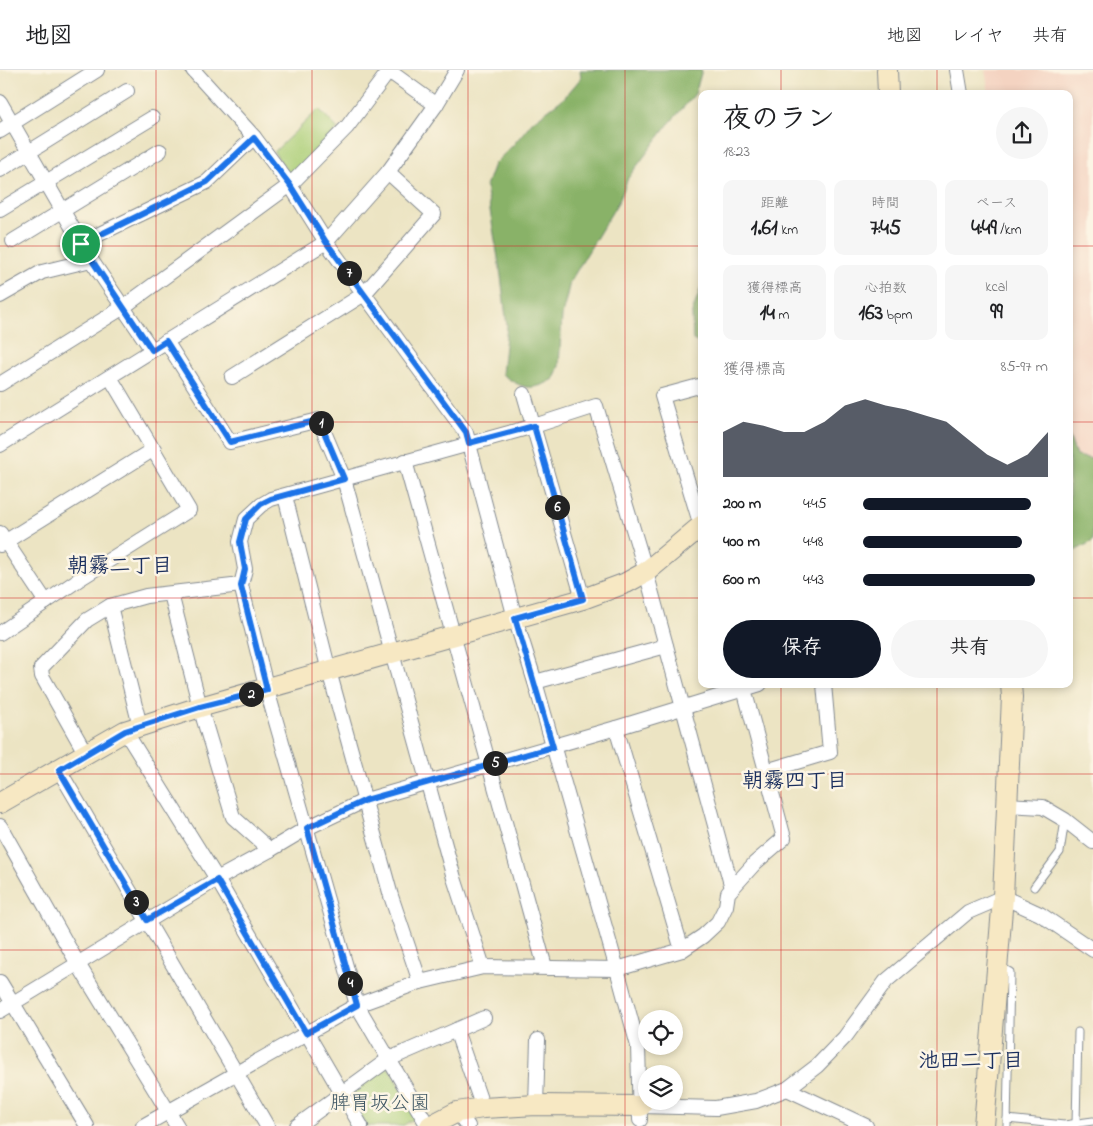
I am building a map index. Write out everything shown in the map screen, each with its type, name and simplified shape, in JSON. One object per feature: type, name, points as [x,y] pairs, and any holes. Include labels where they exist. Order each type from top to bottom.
[{"type":"street","points":[[0,132],[97,70]]},
{"type":"street","points":[[193,70],[254,138],[290,185],[326,242],[466,432],[515,618],[535,682],[638,1046],[641,1113]]},
{"type":"street","points":[[0,444],[326,242],[388,172],[436,105],[458,70]]},
{"type":"street","points":[[887,70],[888,90]]},
{"type":"street","points":[[957,70],[960,90]]},
{"type":"street","points":[[0,384],[122,308],[290,185],[347,127],[389,71],[436,105]]},
{"type":"street","points":[[0,170],[126,92]]},
{"type":"street","points":[[0,102],[81,244],[122,308],[152,350]]},
{"type":"street","points":[[0,210],[152,118]]},
{"type":"street","points":[[81,244],[207,182],[254,138]]},
{"type":"street","points":[[13,241],[160,151]]},
{"type":"street","points":[[232,378],[364,294],[434,214],[388,172]]},
{"type":"street","points":[[0,296],[42,272],[91,260]]},
{"type":"street","points":[[166,341],[230,442],[319,420],[344,479],[454,878],[483,967]]},
{"type":"street","points":[[0,633],[189,510],[154,448],[110,377]]},
{"type":"street","points":[[698,387],[662,396],[698,516]]},
{"type":"street","points":[[524,394],[583,599]]},
{"type":"street","points":[[732,888],[646,572],[596,406],[534,426],[271,499],[261,504],[246,519],[240,542],[245,569],[241,586],[267,690],[357,1005],[429,1126],[462,1119],[484,1108],[536,1105],[641,1113],[716,1108],[756,1101],[786,1089],[817,1066],[845,1037],[886,981],[968,912],[1004,897],[1040,914],[1093,950]]},
{"type":"street","points":[[46,602],[2,540],[154,448]]},
{"type":"street","points":[[405,461],[545,967]]},
{"type":"street","points":[[285,496],[391,896],[420,982]]},
{"type":"street","points":[[0,803],[132,728],[583,599],[626,583],[646,572],[698,529]]},
{"type":"street","points":[[86,754],[42,676],[41,668],[87,620],[110,606],[146,596],[241,586]]},
{"type":"street","points":[[171,594],[200,707],[233,817],[270,850]]},
{"type":"street","points":[[110,606],[132,728],[217,880],[361,1126]]},
{"type":"street","points":[[535,682],[666,646]]},
{"type":"street","points":[[0,1011],[147,920],[307,828],[366,800],[553,747],[747,688]]},
{"type":"street","points":[[766,771],[830,752],[824,688]]},
{"type":"street","points":[[984,1126],[1004,897],[1011,688]]},
{"type":"street","points":[[143,1126],[357,1005],[420,982],[483,967],[617,969],[682,950],[703,936],[718,922],[726,906],[728,893],[732,888],[755,863],[784,838],[744,689]]},
{"type":"street","points":[[616,728],[682,950]]},
{"type":"street","points":[[59,770],[267,1126]]},
{"type":"street","points":[[1007,805],[1043,808],[1065,820],[1093,842]]},
{"type":"street","points":[[0,826],[78,964],[176,1126]]},
{"type":"street","points":[[0,982],[87,1126]]},
{"type":"street","points":[[297,1126],[389,1060],[484,1018]]},
{"type":"street","points":[[456,1030],[484,1108]]},
{"type":"street","points":[[536,1105],[538,1040]]},
{"type":"street","points":[[786,1089],[866,1126]]},
{"type":"lane","points":[[1034,887],[1060,852],[1065,820]]},
{"type":"lane","points":[[998,965],[1010,972],[1007,1122],[1064,1125],[1093,1121]]},
{"type":"lane","points":[[1076,1124],[1078,1032]]},
{"type":"shaded area","points":[[985,70],[1093,70],[1093,520],[1073,450],[1073,90],[988,90]]},
{"type":"green space","points":[[580,70],[702,70],[695,94],[667,126],[628,178],[620,199],[570,282],[562,316],[559,366],[554,379],[539,386],[521,386],[502,374],[507,326],[486,186],[494,164],[533,121],[564,98],[581,78]]},
{"type":"green space","points":[[319,109],[338,129],[290,176],[274,152]]},
{"type":"green space","points":[[698,296],[698,342],[693,340],[692,313]]},
{"type":"green space","points":[[1073,447],[1076,456],[1093,459],[1093,541],[1073,552]]},
{"type":"green space","name":"脾胃坂公園","points":[[388,1066],[417,1117],[402,1126],[366,1126],[347,1094]]},
{"type":"district","name":"朝霧二丁目","points":[[120,565]]},
{"type":"district","name":"朝霧四丁目","points":[[795,780]]},
{"type":"district","name":"池田二丁目","points":[[971,1060]]},
{"type":"route","points":[[254,138],[290,185],[326,242],[466,432],[469,443],[534,426],[583,599],[515,618],[553,747],[366,800],[307,828],[357,1005],[306,1033],[217,880],[147,920],[59,770],[125,731],[200,707],[267,690],[241,586],[245,569],[240,542],[246,519],[261,504],[271,499],[344,479],[319,420],[230,442],[166,341],[152,350],[122,308],[81,244],[207,182],[254,138]]}]
